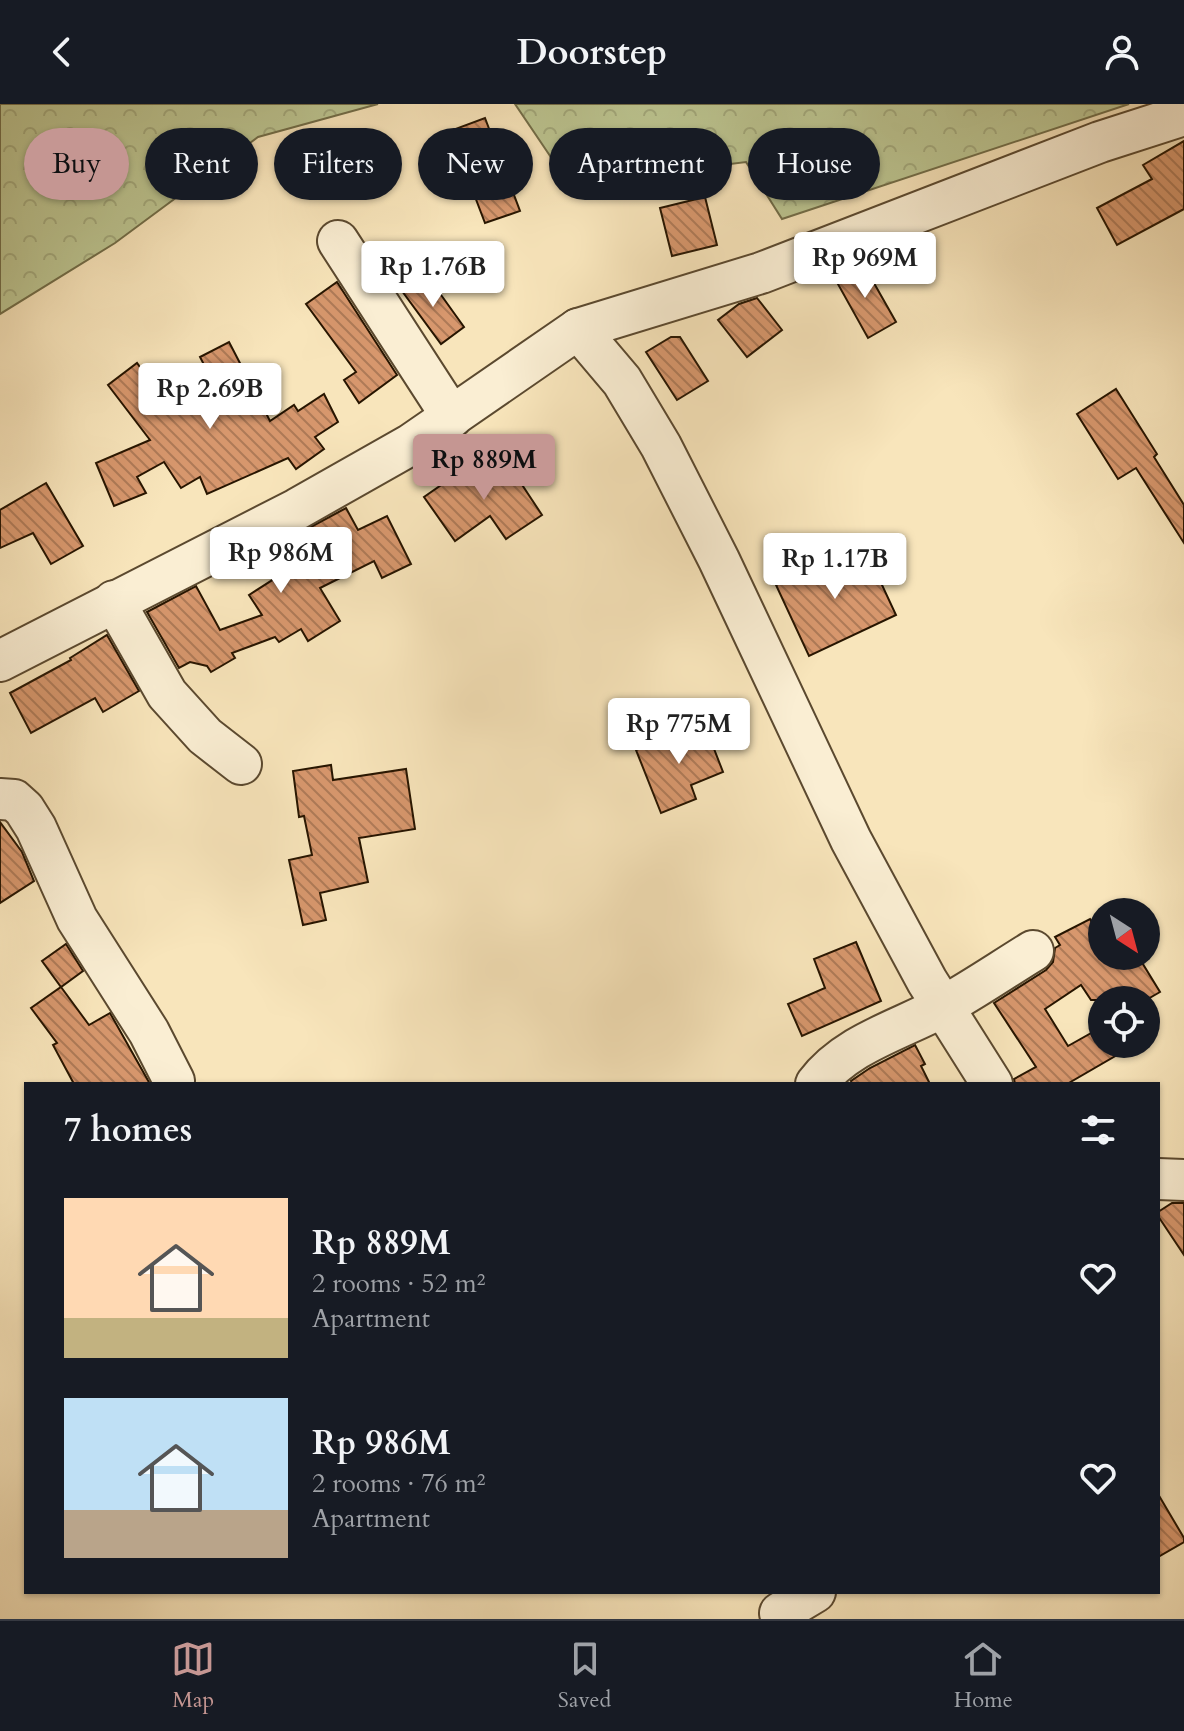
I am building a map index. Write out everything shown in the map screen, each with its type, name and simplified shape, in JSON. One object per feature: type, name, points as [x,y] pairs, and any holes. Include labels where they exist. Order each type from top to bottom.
[{"type":"street","points":[[0,661],[297,509],[410,445],[578,329],[761,273],[1100,142],[1184,115]]},
{"type":"street","points":[[338,241],[452,417]]},
{"type":"street","points":[[578,329],[622,381],[661,446],[719,560],[851,840],[943,1006],[991,1082]]},
{"type":"street","points":[[114,601],[175,704],[205,736],[241,764]]},
{"type":"street","points":[[0,799],[14,800],[30,819],[77,919],[149,1032],[174,1081]]},
{"type":"street","points":[[818,1082],[828,1068],[845,1055],[943,1006],[1033,951]]},
{"type":"street","points":[[1160,1179],[1184,1180]]},
{"type":"street","points":[[780,1613],[812,1594]]},
{"type":"green space","points":[[0,104],[378,104],[291,128],[274,128],[274,133],[258,137],[258,128],[145,128],[145,200],[173,200],[115,243],[0,314]]},
{"type":"green space","points":[[515,104],[1129,104],[880,187],[880,128],[748,128],[748,165],[746,162],[732,164],[732,128],[549,128],[549,154]]},
{"type":"green space","points":[[770,200],[839,200],[782,219]]},
{"type":"building","points":[[485,118],[489,128],[458,128]]},
{"type":"building","points":[[1184,141],[1184,209],[1117,245],[1097,208],[1152,179],[1143,165]]},
{"type":"building","points":[[476,200],[516,200],[520,211],[485,223]]},
{"type":"building","points":[[706,200],[717,245],[672,256],[660,208]]},
{"type":"building","points":[[862,262],[896,322],[868,338],[834,277]]},
{"type":"building","points":[[426,274],[464,327],[441,344],[402,291]]},
{"type":"building","points":[[337,282],[397,375],[359,403],[344,380],[356,372],[306,304]]},
{"type":"building","points":[[757,298],[782,330],[747,357],[718,320],[739,304]]},
{"type":"building","points":[[671,337],[680,337],[708,381],[677,400],[646,352]]},
{"type":"building","points":[[229,342],[270,421],[294,405],[298,411],[324,394],[338,422],[315,437],[324,449],[296,469],[288,458],[207,494],[200,477],[181,488],[164,462],[137,477],[146,493],[114,506],[96,463],[150,440],[108,385],[137,363],[169,407],[215,386],[200,357]]},
{"type":"building","points":[[1116,389],[1157,454],[1154,457],[1184,505],[1184,543],[1136,468],[1118,479],[1077,414]]},
{"type":"building","points":[[505,459],[542,515],[506,539],[490,516],[455,541],[424,497],[460,472],[468,484]]},
{"type":"building","points":[[46,483],[83,546],[51,564],[33,533],[0,548],[0,510]]},
{"type":"building","points":[[346,508],[358,530],[387,516],[411,564],[382,578],[374,561],[320,588],[340,621],[308,641],[301,629],[279,642],[275,637],[232,653],[235,658],[211,672],[207,666],[190,662],[179,668],[147,612],[196,586],[220,630],[262,615],[249,595],[316,552],[307,529]]},
{"type":"building","points":[[859,547],[872,574],[876,572],[896,615],[809,656],[776,585]]},
{"type":"building","points":[[107,635],[139,691],[103,712],[95,698],[31,733],[10,693],[71,660]]},
{"type":"building","points":[[704,723],[723,772],[691,785],[696,799],[661,813],[636,750]]},
{"type":"building","points":[[331,765],[333,780],[406,769],[415,829],[359,838],[368,882],[320,893],[326,920],[303,925],[289,860],[312,855],[304,816],[299,817],[293,771]]},
{"type":"building","points":[[0,822],[22,852],[34,881],[0,903]]},
{"type":"building","points":[[1088,920],[1088,970],[1147,970],[1156,986],[1088,986],[1088,996],[1081,985],[1045,1009],[1068,1046],[1088,1035],[1088,1058],[1112,1058],[1070,1082],[1015,1082],[1014,1079],[1036,1067],[994,1003],[1046,970],[1053,962],[1055,948],[1060,945],[1055,937]]},
{"type":"building","points":[[856,942],[881,1001],[802,1036],[788,1004],[825,988],[814,959]]},
{"type":"building","points":[[66,944],[83,971],[61,987],[42,961]]},
{"type":"building","points":[[61,987],[89,1025],[110,1013],[149,1082],[73,1082],[53,1045],[57,1043],[31,1008]]},
{"type":"building","points":[[915,1045],[925,1064],[921,1066],[929,1082],[851,1082],[870,1068]]},
{"type":"building","points":[[1172,1203],[1184,1203],[1184,1255],[1160,1219],[1160,1211]]},
{"type":"building","points":[[1160,1497],[1184,1538],[1184,1542],[1160,1556]]}]
